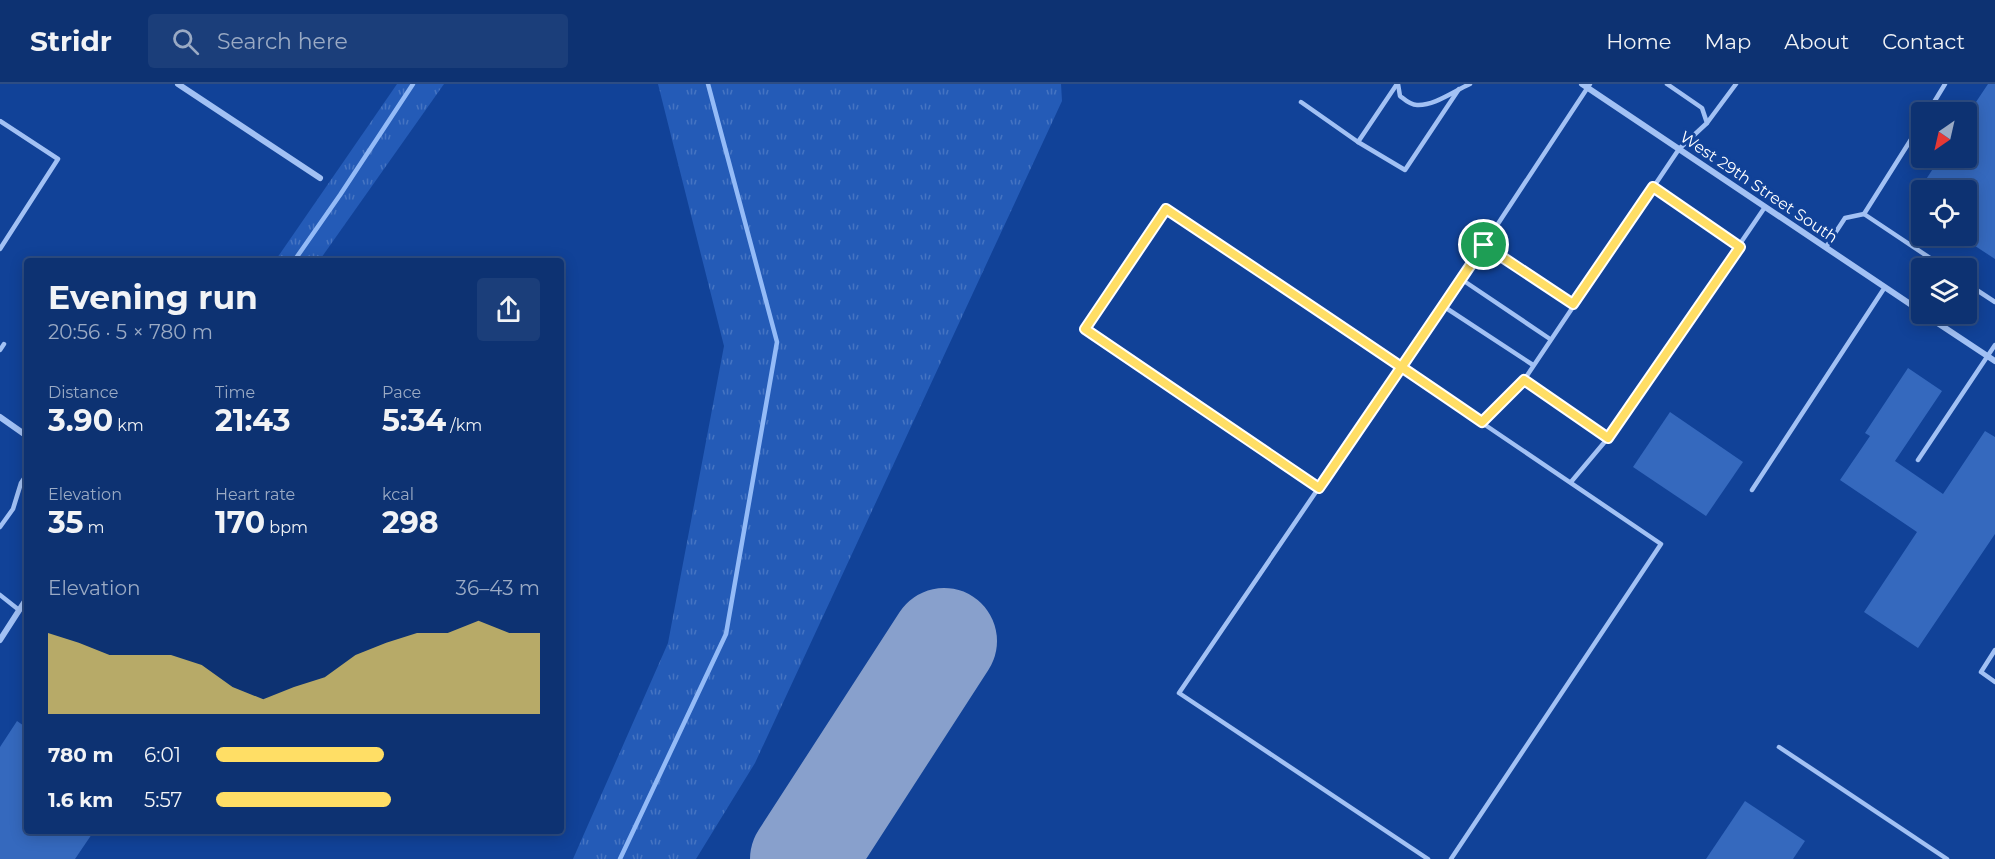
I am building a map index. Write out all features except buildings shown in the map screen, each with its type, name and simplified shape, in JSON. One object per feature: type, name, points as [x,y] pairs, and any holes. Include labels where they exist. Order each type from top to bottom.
[{"type":"street","points":[[178,84],[320,178]]},
{"type":"street","name":"West 29th Street South","points":[[1586,85],[1911,305]]},
{"type":"street","name":"West 29th Street South","points":[[1939,324],[1995,361]]},
{"type":"street","points":[[0,417],[24,434]]},
{"type":"street","points":[[0,640],[24,602]]},
{"type":"lane","points":[[1398,84],[1400,96],[1409,103],[1417,105],[1428,103],[1470,84]]},
{"type":"lane","points":[[1358,142],[1398,84]]},
{"type":"lane","points":[[1667,84],[1702,108],[1707,123]]},
{"type":"lane","points":[[1482,422],[1524,380],[1678,149],[1707,123],[1736,84]]},
{"type":"lane","points":[[1934,102],[1945,84]]},
{"type":"lane","points":[[1428,859],[1179,693],[1484,245],[1586,85]]},
{"type":"lane","points":[[1301,102],[1358,142],[1405,170],[1459,89]]},
{"type":"lane","points":[[0,121],[58,159],[0,249]]},
{"type":"lane","points":[[1864,214],[1911,139]]},
{"type":"lane","points":[[1653,187],[1740,247]]},
{"type":"lane","points":[[1571,482],[1608,438],[1740,247],[1765,207]]},
{"type":"lane","points":[[1319,488],[1085,329],[1166,209],[1661,544],[1451,859]]},
{"type":"lane","points":[[1826,247],[1845,218],[1864,214],[1930,258]]},
{"type":"lane","points":[[1484,245],[1573,304]]},
{"type":"lane","points":[[1461,279],[1550,339]]},
{"type":"lane","points":[[1752,490],[1885,287]]},
{"type":"lane","points":[[1977,290],[1995,302]]},
{"type":"lane","points":[[1443,306],[1533,365]]},
{"type":"lane","points":[[0,350],[4,344]]},
{"type":"lane","points":[[1918,460],[1995,345]]},
{"type":"lane","points":[[1524,380],[1608,438]]},
{"type":"lane","points":[[0,527],[13,509],[24,478]]},
{"type":"lane","points":[[0,595],[19,610]]},
{"type":"lane","points":[[1995,650],[1981,672],[1995,682]]},
{"type":"lane","points":[[1779,747],[1947,859]]},
{"type":"green space","points":[[397,84],[444,84],[321,258],[277,258]]},
{"type":"green space","points":[[658,84],[1061,84],[1062,101],[755,763],[696,859],[573,859],[668,643],[724,346]]},
{"type":"waterway","points":[[296,258],[413,84]]},
{"type":"waterway","points":[[620,859],[726,634],[777,342],[708,84]]},
{"type":"runway","points":[[803,859],[944,641]]},
{"type":"route","points":[[1484,245],[1401,367],[1319,488],[1085,329],[1166,209],[1351,333],[1401,367],[1435,390],[1482,422],[1524,380],[1608,438],[1740,247],[1653,187],[1573,304],[1484,245]]}]
